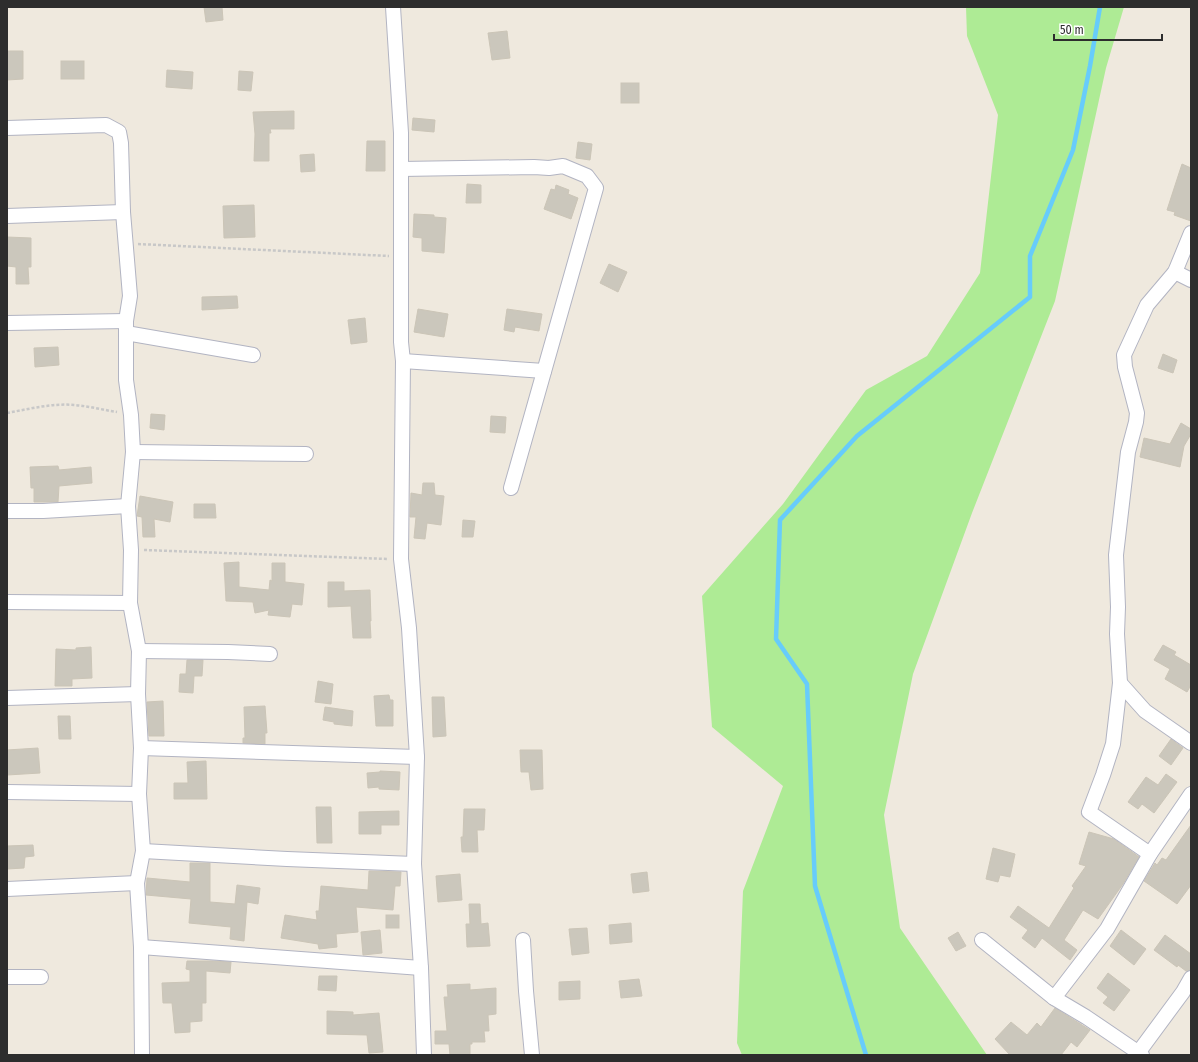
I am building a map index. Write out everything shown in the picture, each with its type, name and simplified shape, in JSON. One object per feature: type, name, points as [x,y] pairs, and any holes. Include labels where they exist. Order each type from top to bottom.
[{"type":"street","points":[[393,7],[401,133],[401,342],[403,361],[401,559],[410,628],[417,757],[414,864],[421,968],[424,1055]]},
{"type":"street","points":[[7,128],[106,126],[119,132],[121,143],[122,212],[130,296],[126,327],[126,380],[131,415],[133,452],[128,506],[131,550],[130,603],[139,651],[138,694],[141,748],[139,794],[143,851],[137,883],[141,947],[142,1055]]},
{"type":"street","points":[[401,169],[549,168],[562,166],[587,176],[596,188],[511,488]]},
{"type":"street","points":[[7,216],[122,212]]},
{"type":"street","points":[[1150,854],[1089,812],[1103,775],[1112,744],[1120,683],[1117,634],[1118,606],[1116,555],[1128,452],[1137,413],[1124,367],[1124,355],[1147,305],[1175,272],[1191,233]]},
{"type":"street","points":[[1175,272],[1191,280]]},
{"type":"street","points":[[7,323],[126,327],[253,355]]},
{"type":"street","points":[[403,361],[544,371]]},
{"type":"street","points":[[133,452],[306,454]]},
{"type":"street","points":[[7,511],[43,511],[128,506]]},
{"type":"street","points":[[7,602],[130,603]]},
{"type":"street","points":[[139,651],[270,654]]},
{"type":"street","points":[[1120,683],[1145,711],[1191,743]]},
{"type":"street","points":[[7,698],[138,694]]},
{"type":"street","points":[[141,748],[417,757]]},
{"type":"street","points":[[7,792],[139,794]]},
{"type":"street","points":[[1054,998],[1107,929],[1150,854],[1191,794]]},
{"type":"street","points":[[143,851],[414,864]]},
{"type":"street","points":[[7,889],[137,883]]},
{"type":"street","points":[[523,940],[532,1055]]},
{"type":"street","points":[[982,940],[1054,998],[1086,1017],[1140,1054],[1191,978]]},
{"type":"street","points":[[141,947],[421,968]]},
{"type":"street","points":[[7,977],[41,977]]},
{"type":"path","points":[[126,243],[401,256]]},
{"type":"path","points":[[7,413],[40,406],[61,404],[131,415]]},
{"type":"path","points":[[131,550],[401,559]]},
{"type":"green space","points":[[966,7],[1124,7],[1106,68],[1055,301],[972,513],[913,674],[884,815],[900,928],[987,1055],[742,1055],[737,1043],[743,891],[783,786],[712,727],[702,596],[783,504],[866,390],[927,356],[980,273],[998,115],[967,36]]},
{"type":"building","points":[[204,7],[222,7],[223,20],[206,22]]},
{"type":"building","points":[[507,31],[510,58],[492,60],[488,33]]},
{"type":"building","points":[[7,51],[23,51],[23,79],[7,80]]},
{"type":"building","points":[[61,61],[84,61],[84,79],[61,79]]},
{"type":"building","points":[[167,70],[193,72],[192,89],[166,87]]},
{"type":"building","points":[[239,71],[253,72],[251,91],[238,90]]},
{"type":"building","points":[[621,83],[639,83],[639,103],[621,103]]},
{"type":"building","points":[[294,111],[294,129],[270,129],[269,161],[254,161],[255,134],[253,112]]},
{"type":"building","points":[[413,118],[435,120],[434,132],[412,130]]},
{"type":"building","points":[[367,141],[385,141],[385,171],[366,171]]},
{"type":"building","points":[[578,142],[592,144],[590,160],[576,158]]},
{"type":"building","points":[[314,154],[315,171],[301,172],[300,155]]},
{"type":"building","points":[[1182,164],[1191,168],[1191,221],[1174,215],[1175,212],[1167,210]]},
{"type":"building","points":[[467,184],[481,185],[481,203],[466,203]]},
{"type":"building","points":[[556,185],[569,190],[568,194],[578,198],[571,219],[544,209],[551,189],[555,190]]},
{"type":"building","points":[[254,205],[255,237],[224,238],[223,206]]},
{"type":"building","points":[[414,214],[434,215],[434,217],[446,218],[444,253],[422,251],[422,238],[413,237]]},
{"type":"building","points":[[7,237],[31,238],[31,267],[28,267],[29,284],[16,284],[16,267],[7,266]]},
{"type":"building","points":[[609,264],[627,272],[618,292],[600,283]]},
{"type":"building","points":[[237,296],[238,308],[202,310],[202,297]]},
{"type":"building","points":[[418,309],[448,314],[444,337],[414,332]]},
{"type":"building","points":[[507,309],[542,314],[539,331],[515,327],[514,332],[504,330]]},
{"type":"building","points":[[365,318],[367,342],[351,344],[348,320]]},
{"type":"building","points":[[58,347],[59,365],[35,367],[34,348]]},
{"type":"building","points":[[1163,354],[1177,360],[1173,373],[1158,368]]},
{"type":"building","points":[[151,414],[165,415],[164,430],[150,428]]},
{"type":"building","points":[[491,416],[506,417],[505,433],[490,432]]},
{"type":"building","points":[[1181,423],[1191,429],[1191,434],[1184,446],[1180,467],[1140,457],[1144,438],[1170,444]]},
{"type":"building","points":[[58,466],[59,470],[91,467],[92,483],[59,486],[58,502],[34,502],[34,488],[31,488],[30,467]]},
{"type":"building","points":[[423,483],[434,483],[435,495],[444,496],[441,525],[427,523],[425,539],[414,538],[416,517],[410,517],[411,493],[422,495]]},
{"type":"building","points":[[140,496],[173,502],[170,522],[154,519],[155,537],[143,537],[142,517],[137,516]]},
{"type":"building","points":[[194,504],[215,504],[216,518],[194,518]]},
{"type":"building","points":[[463,520],[475,521],[473,537],[462,537]]},
{"type":"building","points":[[239,562],[239,587],[269,590],[270,580],[272,581],[272,563],[285,563],[285,582],[304,584],[302,605],[292,604],[290,617],[268,615],[269,610],[255,613],[253,602],[226,601],[224,563]]},
{"type":"building","points":[[328,582],[344,582],[344,591],[370,590],[371,638],[353,638],[351,606],[328,607]]},
{"type":"building","points":[[1163,645],[1176,652],[1174,655],[1191,665],[1191,685],[1187,692],[1165,679],[1170,669],[1154,660]]},
{"type":"building","points":[[91,647],[92,678],[72,679],[72,686],[55,686],[56,649],[76,650],[76,648]]},
{"type":"building","points":[[187,660],[203,660],[202,676],[194,676],[193,693],[179,692],[180,674],[186,674]]},
{"type":"building","points":[[318,681],[333,684],[331,704],[315,702]]},
{"type":"building","points":[[389,695],[390,700],[393,700],[393,726],[376,726],[374,696]]},
{"type":"building","points":[[432,697],[444,697],[446,736],[433,737]]},
{"type":"building","points":[[163,701],[164,736],[149,736],[147,702]]},
{"type":"building","points":[[265,706],[267,733],[265,733],[265,744],[243,743],[243,738],[245,738],[244,707]]},
{"type":"building","points":[[325,707],[353,711],[352,726],[334,724],[334,722],[323,720]]},
{"type":"building","points":[[58,716],[70,716],[71,739],[59,739]]},
{"type":"building","points":[[1171,739],[1183,748],[1171,765],[1159,756]]},
{"type":"building","points":[[38,748],[40,773],[7,775],[7,750]]},
{"type":"building","points":[[520,750],[542,750],[543,789],[531,790],[529,772],[521,772]]},
{"type":"building","points":[[206,761],[207,799],[174,799],[174,783],[188,783],[187,762]]},
{"type":"building","points":[[380,771],[400,772],[399,790],[379,789],[379,787],[368,788],[367,773]]},
{"type":"building","points":[[1166,774],[1177,782],[1154,813],[1142,804],[1138,809],[1128,802],[1146,777],[1158,785]]},
{"type":"building","points":[[316,807],[331,807],[332,843],[317,843]]},
{"type":"building","points":[[464,809],[485,809],[484,830],[477,830],[478,852],[462,852],[461,837],[463,837]]},
{"type":"building","points":[[399,811],[399,825],[381,825],[381,834],[359,834],[359,812]]},
{"type":"building","points":[[1191,825],[1191,885],[1177,904],[1144,881],[1155,863],[1157,865],[1162,858],[1166,860]]},
{"type":"building","points":[[1089,832],[1114,839],[1139,857],[1123,884],[1098,919],[1083,910],[1064,940],[1077,950],[1070,960],[1042,938],[1035,948],[1022,938],[1028,930],[1010,917],[1018,906],[1049,928],[1074,888],[1072,886],[1086,866],[1079,864]]},
{"type":"building","points":[[33,845],[34,856],[25,857],[24,868],[7,869],[7,846]]},
{"type":"building","points":[[993,848],[1015,854],[1010,877],[1000,875],[998,882],[986,879]]},
{"type":"building","points":[[190,863],[210,863],[210,902],[235,904],[237,885],[260,888],[258,904],[247,902],[244,941],[230,939],[231,927],[189,923],[191,899],[146,895],[147,878],[190,882]]},
{"type":"building","points":[[369,871],[401,872],[400,886],[395,886],[393,910],[356,907],[358,932],[336,934],[337,947],[319,949],[318,944],[281,938],[285,915],[317,920],[316,911],[319,911],[321,886],[368,890]]},
{"type":"building","points":[[647,872],[649,891],[633,893],[631,874]]},
{"type":"building","points":[[460,874],[462,900],[438,902],[436,876]]},
{"type":"building","points":[[469,904],[480,904],[481,924],[488,923],[490,946],[467,947],[466,924],[470,924]]},
{"type":"building","points":[[386,915],[399,915],[399,928],[386,928]]},
{"type":"building","points":[[631,923],[632,942],[610,944],[609,925]]},
{"type":"building","points":[[587,928],[589,953],[572,955],[569,929]]},
{"type":"building","points":[[380,930],[382,953],[363,955],[361,932]]},
{"type":"building","points":[[1121,930],[1146,949],[1134,965],[1110,946]]},
{"type":"building","points":[[958,932],[966,946],[956,951],[948,938]]},
{"type":"building","points":[[1165,935],[1191,954],[1191,970],[1186,971],[1178,965],[1177,967],[1154,950]]},
{"type":"building","points":[[187,961],[231,962],[230,973],[206,971],[206,1003],[202,1003],[202,1021],[190,1022],[190,1032],[175,1033],[172,1003],[163,1003],[162,983],[190,982],[190,970],[186,969]]},
{"type":"building","points":[[1108,973],[1130,990],[1114,1011],[1103,1003],[1108,997],[1097,988]]},
{"type":"building","points":[[319,976],[337,976],[336,991],[318,990]]},
{"type":"building","points":[[639,979],[642,996],[621,998],[619,981]]},
{"type":"building","points":[[580,981],[580,999],[559,1000],[559,982]]},
{"type":"building","points":[[470,984],[470,990],[496,988],[496,1014],[488,1015],[489,1031],[484,1031],[485,1042],[472,1042],[472,1044],[470,1044],[470,1055],[450,1055],[449,1044],[435,1044],[435,1031],[447,1031],[444,997],[448,997],[447,985]]},
{"type":"building","points":[[1055,1008],[1090,1030],[1077,1047],[1071,1042],[1061,1055],[1010,1055],[995,1039],[1011,1022],[1027,1035],[1037,1023],[1041,1027]]},
{"type":"building","points":[[327,1011],[353,1012],[353,1015],[379,1013],[383,1052],[369,1053],[367,1035],[327,1034]]},
{"type":"waterway","points":[[866,1055],[815,886],[807,684],[776,639],[780,520],[857,436],[1030,297],[1030,256],[1073,150],[1100,7]]}]
